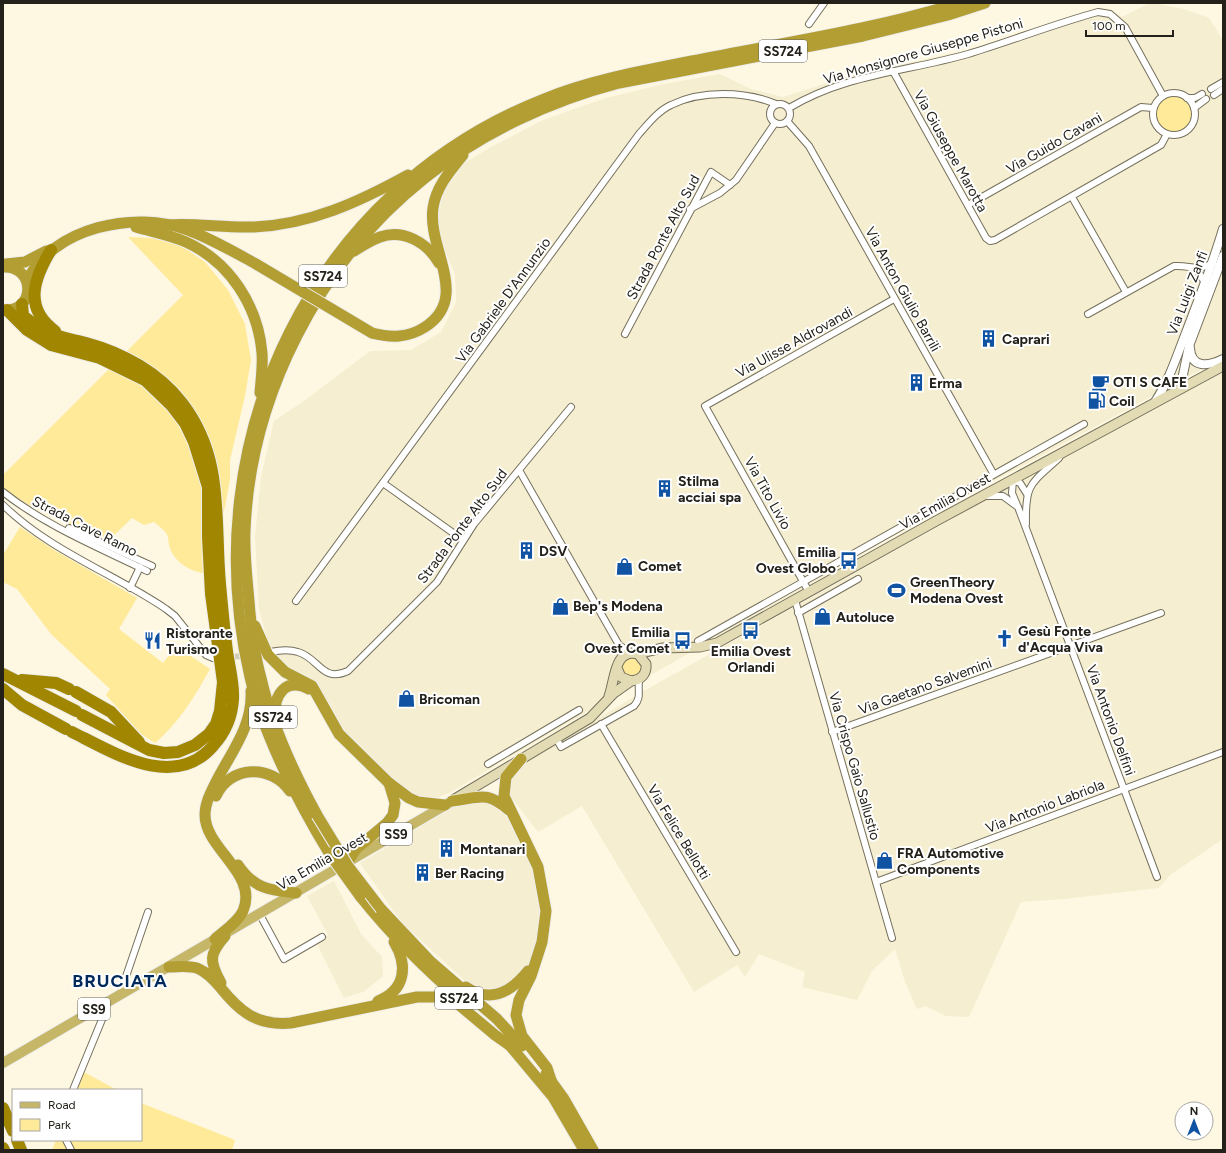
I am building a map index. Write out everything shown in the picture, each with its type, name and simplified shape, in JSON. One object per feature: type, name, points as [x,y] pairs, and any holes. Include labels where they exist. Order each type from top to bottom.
[{"type":"highway","name":"SS724","points":[[584,1150],[560,1108],[532,1069],[489,1024],[426,969],[386,927],[348,866],[312,817],[273,744],[250,681],[238,611],[235,545],[244,467],[253,426],[276,361],[289,332],[321,277],[355,234],[384,203],[422,167],[470,135],[514,111],[544,98],[617,75],[862,28],[959,3]]},
{"type":"highway","name":"SS724","points":[[312,817],[300,782],[276,725],[261,680],[254,646],[250,612],[245,532],[249,488],[260,428],[283,364],[296,336],[313,307],[349,254],[375,224],[408,192],[448,160],[520,120],[567,99],[599,88],[863,36],[941,17],[984,3]]},
{"type":"highway","points":[[3,266],[17,269],[28,267],[83,232],[100,227],[147,223],[168,225],[187,230],[256,264],[372,333],[399,337],[417,333],[428,326],[436,318],[447,296],[446,276],[433,234],[434,207],[441,184],[468,148]]},
{"type":"highway","points":[[168,225],[186,223],[211,227],[253,227],[298,222],[344,207],[370,196],[422,167]]},
{"type":"highway","points":[[126,224],[174,237],[206,253],[228,274],[246,297],[258,327],[262,348],[259,408]]},
{"type":"highway","points":[[349,254],[378,238],[400,235],[420,242],[434,254],[446,276]]},
{"type":"highway","points":[[3,266],[25,262],[51,251]]},
{"type":"highway","points":[[3,689],[22,705],[69,731],[129,760],[160,767],[177,766],[203,755],[219,740],[227,726],[233,698],[220,584],[216,489],[212,461],[205,443],[182,403],[159,378],[128,359],[87,343],[40,329],[23,316],[22,304],[27,294],[27,281],[32,271],[51,251]]},
{"type":"highway","points":[[51,251],[37,276],[36,302],[44,323],[64,337]]},
{"type":"highway","points":[[17,269],[27,281]]},
{"type":"highway","points":[[3,674],[143,747],[164,753],[178,752],[190,748],[209,734],[216,724],[220,711],[223,682],[211,594],[208,537],[208,487],[201,462],[185,423],[172,406],[145,380],[100,358],[51,345],[23,328],[4,312],[22,304]]},
{"type":"highway","points":[[250,612],[268,655],[285,672],[312,686],[319,697],[328,719],[339,734],[389,783],[418,802],[449,803],[477,796],[486,796],[509,811]]},
{"type":"highway","points":[[15,679],[56,683],[73,690],[111,712],[143,747]]},
{"type":"highway","points":[[215,939],[243,912],[245,896],[236,871],[209,830],[205,819],[206,807],[211,792],[247,726],[251,707],[250,681]]},
{"type":"highway","points":[[276,725],[275,703],[280,693],[284,689],[290,686],[300,685],[309,689],[319,697]]},
{"type":"highway","points":[[521,758],[506,777],[504,796],[509,811],[532,851],[538,867],[545,898],[545,928],[539,952],[519,1000],[516,1010],[517,1021],[522,1036],[547,1068],[552,1082]]},
{"type":"highway","points":[[296,893],[263,888],[243,872],[214,829],[213,807],[218,793],[230,779],[245,772],[257,771],[267,773],[282,781],[299,808],[312,817]]},
{"type":"highway","points":[[346,863],[356,849],[387,823],[393,815],[396,803],[389,783]]},
{"type":"highway","name":"SS724","points":[[377,912],[431,962],[501,1023],[520,1042],[564,1099],[593,1150]]},
{"type":"highway","points":[[363,1007],[386,998],[397,988],[402,977],[402,956],[386,927]]},
{"type":"highway","points":[[228,998],[215,972],[212,961],[215,948],[231,929]]},
{"type":"highway","points":[[431,962],[448,972],[471,990],[492,995],[499,994],[513,987],[534,965]]},
{"type":"highway","points":[[169,967],[187,966],[200,969],[211,977],[238,1008],[250,1016],[276,1024],[291,1023],[417,997],[444,998],[458,1004],[495,1035],[512,1047]]},
{"type":"highway","points":[[3,1108],[12,1129]]},
{"type":"main road","name":"Via Emilia Ovest","points":[[633,653],[662,648],[700,647],[718,643],[936,521],[1223,366]]},
{"type":"main road","name":"Via Emilia Ovest","points":[[646,668],[654,657],[664,651],[676,648]]},
{"type":"main road","points":[[633,653],[644,660],[646,668],[636,682],[622,677],[618,664],[633,653]]},
{"type":"main road","name":"Via Emilia Ovest","points":[[608,699],[618,664]]},
{"type":"main road","name":"Via Emilia Ovest","points":[[3,1063],[449,803],[521,758],[590,718],[622,686],[636,682]]},
{"type":"street","points":[[809,24],[824,3]]},
{"type":"street","name":"Via Monsignore Giuseppe Pistoni","points":[[789,108],[806,98],[839,84],[967,54],[1098,12],[1110,14],[1125,27],[1163,96]]},
{"type":"street","name":"Via Giuseppe Marotta","points":[[893,71],[986,238],[990,241],[995,240],[1072,197]]},
{"type":"street","points":[[1223,82],[1212,92],[1223,89]]},
{"type":"street","points":[[1187,98],[1194,108],[1194,119],[1186,131],[1177,135],[1167,134],[1156,125],[1153,116],[1153,108],[1163,96],[1175,93],[1187,98],[1204,96],[1194,108]]},
{"type":"street","name":"Via Gabriele D'Annunzio","points":[[296,602],[639,134],[652,119],[669,106],[687,99],[719,94],[740,96],[776,104]]},
{"type":"street","points":[[776,104],[782,104],[789,108],[790,115],[787,121],[782,124],[775,122],[770,115],[771,109],[776,104]]},
{"type":"street","name":"Via Guido Cavani","points":[[968,205],[1141,107],[1153,108]]},
{"type":"street","name":"Via Anton Giulio Barrili","points":[[787,121],[809,146],[894,299],[994,473]]},
{"type":"street","points":[[690,209],[720,193],[736,180],[775,122]]},
{"type":"street","points":[[1126,292],[1072,197],[1161,145],[1167,134]]},
{"type":"street","name":"Strada Ponte Alto Sud","points":[[626,334],[690,209],[711,172],[730,185]]},
{"type":"street","name":"Via Luigi Zanfi","points":[[1155,402],[1166,386],[1174,367],[1204,283],[1213,263],[1223,229]]},
{"type":"street","name":"Via Luigi Zanfi","points":[[1180,388],[1189,346],[1223,256]]},
{"type":"street","points":[[1088,314],[1174,266],[1196,269],[1213,263]]},
{"type":"street","points":[[1196,269],[1202,276],[1204,283]]},
{"type":"street","name":"Via Ulisse Aldrovandi","points":[[705,406],[894,299]]},
{"type":"street","points":[[1189,346],[1193,360],[1198,364],[1212,364],[1223,359]]},
{"type":"street","points":[[1174,367],[1180,388]]},
{"type":"street","name":"Via Tito Livio","points":[[705,406],[809,592]]},
{"type":"street","name":"Strada Ponte Alto Sud","points":[[270,652],[288,650],[300,652],[326,672],[338,675],[348,671],[437,582],[463,540],[571,407]]},
{"type":"street","name":"Via Emilia Ovest","points":[[698,641],[804,582],[929,509],[1084,424]]},
{"type":"street","points":[[1027,527],[1027,494],[1032,483],[1064,452]]},
{"type":"street","points":[[519,470],[619,645],[633,653]]},
{"type":"street","points":[[1012,480],[1020,483],[1027,494]]},
{"type":"street","name":"Via Antonio Delfini","points":[[1012,480],[1012,493],[1027,527],[1157,877]]},
{"type":"street","points":[[383,483],[463,540]]},
{"type":"street","name":"Strada Cave Ramo","points":[[3,492],[20,506],[47,521],[140,567],[130,588]]},
{"type":"street","points":[[982,496],[1003,496],[1018,507]]},
{"type":"street","name":"Strada Cave Ramo","points":[[3,505],[20,522],[49,542],[160,605],[175,616],[206,655],[213,658]]},
{"type":"street","name":"Strada Cave Ramo","points":[[20,506],[143,560],[152,566]]},
{"type":"street","points":[[929,509],[936,521]]},
{"type":"street","points":[[140,567],[147,571]]},
{"type":"street","points":[[798,612],[858,579]]},
{"type":"street","name":"Via Crispo Gaio Sallustio","points":[[795,600],[892,938]]},
{"type":"street","name":"Via Gaetano Salvemini","points":[[832,732],[1161,613]]},
{"type":"street","points":[[618,664],[619,645]]},
{"type":"street","points":[[556,738],[561,747],[634,706],[639,698],[636,682]]},
{"type":"street","points":[[488,764],[579,710]]},
{"type":"street","name":"Via Felice Bellotti","points":[[602,724],[736,952]]},
{"type":"street","points":[[515,748],[521,758]]},
{"type":"street","name":"Via Antonio Labriola","points":[[876,882],[1223,752]]},
{"type":"street","points":[[120,994],[148,912]]},
{"type":"street","points":[[259,913],[284,959],[322,937]]},
{"type":"street","points":[[73,1089],[104,1017],[107,1002]]},
{"type":"street","points":[[66,1141],[71,1150]]},
{"type":"shaded area","points":[[1148,4],[1158,4],[1184,9],[1209,18],[1223,40],[1223,358],[927,517],[602,703],[449,793],[437,798],[426,800],[410,795],[339,730],[328,711],[275,656],[267,639],[259,609],[255,537],[261,477],[274,421],[304,401],[370,351],[411,350],[441,332],[456,302],[455,274],[445,251],[437,224],[443,193],[463,164],[491,147],[543,120],[606,98],[664,84],[720,74],[751,89],[783,97],[852,75],[973,49],[1095,8],[1110,9],[1122,17]]},
{"type":"shaded area","points":[[1223,372],[1223,839],[1170,875],[1159,888],[1064,899],[1021,902],[969,1017],[946,1016],[926,1006],[917,1009],[905,982],[895,949],[872,971],[857,1000],[802,987],[805,972],[759,954],[745,977],[737,965],[694,992],[582,806],[538,832],[508,793],[512,773],[520,765],[642,692],[984,501]]},
{"type":"shaded area","points":[[476,797],[497,805],[513,826],[533,867],[539,895],[541,920],[537,945],[526,970],[501,989],[485,991],[465,981],[402,923],[360,863],[465,800]]},
{"type":"shaded area","points":[[334,881],[361,934],[382,957],[383,976],[363,992],[344,998],[316,942],[328,935],[307,896]]},
{"type":"green space","points":[[1178,96],[1187,101],[1191,107],[1191,121],[1187,127],[1178,132],[1170,132],[1161,127],[1157,121],[1156,110],[1161,101],[1167,97]]},
{"type":"green space","points":[[128,237],[150,238],[177,243],[205,262],[228,290],[245,324],[251,360],[245,396],[230,460],[230,479],[225,507],[218,529],[210,574],[192,570],[181,563],[173,554],[169,546],[168,536],[154,522],[144,525],[132,518],[110,539],[82,530],[54,518],[27,504],[3,487],[3,475],[183,295]]},
{"type":"green space","points":[[20,527],[54,550],[137,598],[119,629],[163,663],[176,646],[210,669],[186,709],[155,743],[141,734],[106,695],[110,689],[51,634],[17,589],[3,582],[3,555]]},
{"type":"green space","points":[[632,657],[639,660],[642,667],[639,674],[632,677],[625,674],[622,667],[625,660]]},
{"type":"green space","points":[[82,1071],[115,1089],[75,1089]]},
{"type":"green space","points":[[142,1103],[235,1140],[232,1150],[52,1150],[56,1141],[142,1141]]},
{"type":"tunnel","points":[[226,657],[248,656]]},
{"type":"place","name":"Caprari","points":[[989,339]]},
{"type":"place","name":"OTI S CAFE","points":[[1100,382]]},
{"type":"place","name":"Erma","points":[[916,383]]},
{"type":"place","name":"Coil","points":[[1096,401]]},
{"type":"place","name":"Stilma acciai spa","points":[[665,489]]},
{"type":"place","name":"DSV","points":[[526,551]]},
{"type":"place","name":"Emilia Ovest Globo","points":[[849,560]]},
{"type":"place","name":"Comet","points":[[625,566]]},
{"type":"place","name":"GreenTheory Modena Ovest","points":[[897,590]]},
{"type":"place","name":"Bep's Modena","points":[[560,606]]},
{"type":"place","name":"Autoluce","points":[[823,617]]},
{"type":"place","name":"Emilia Ovest Orlandi","points":[[751,631]]},
{"type":"place","name":"Gesù Fonte d'Acqua Viva","points":[[1005,639]]},
{"type":"place","name":"Emilia Ovest Comet","points":[[683,640]]},
{"type":"place","name":"Ristorante Turismo","points":[[153,641]]},
{"type":"place","name":"Bricoman","points":[[406,699]]},
{"type":"place","name":"Montanari","points":[[447,849]]},
{"type":"place","name":"FRA Automotive Components","points":[[884,861]]},
{"type":"place","name":"Ber Racing","points":[[422,873]]},
{"type":"district","name":"BRUCIATA","points":[[120,981]]}]
